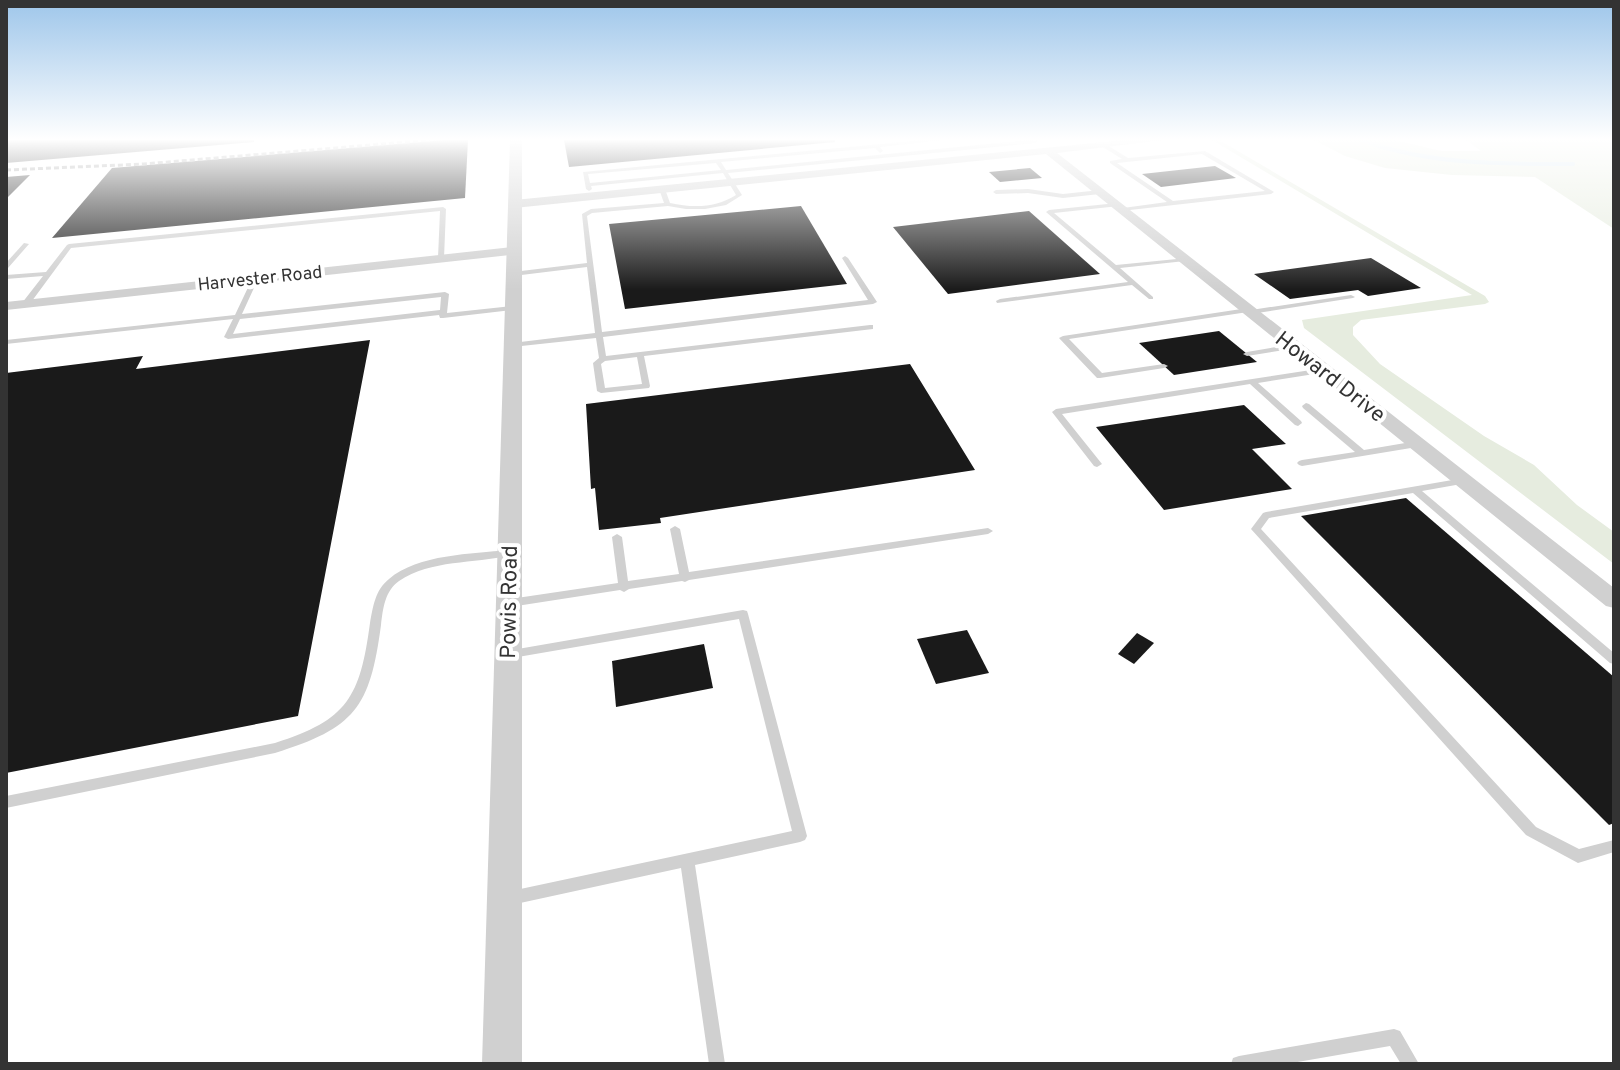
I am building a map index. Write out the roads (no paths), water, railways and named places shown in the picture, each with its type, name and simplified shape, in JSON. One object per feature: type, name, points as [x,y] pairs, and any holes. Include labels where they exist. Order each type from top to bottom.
[{"type":"street","name":"Powis Road","points":[[502,1064],[514,190]]},
{"type":"street","points":[[514,204],[589,191],[628,190]]},
{"type":"street","name":"Howard Drive","points":[[1097,190],[1614,600]]},
{"type":"street","name":"Harvester Road","points":[[6,306],[441,258],[513,262]]},
{"type":"lane","points":[[589,191],[600,190]]},
{"type":"lane","points":[[662,190],[668,204]]},
{"type":"lane","points":[[603,359],[584,215],[591,211],[668,204],[685,208],[729,204],[739,195],[736,190]]},
{"type":"lane","points":[[1153,190],[1172,203]]},
{"type":"lane","points":[[1151,298],[1049,212],[1271,192],[1267,190]]},
{"type":"lane","points":[[996,192],[1028,191],[1063,196],[1100,192]]},
{"type":"lane","points":[[26,303],[69,246],[443,209],[441,258]]},
{"type":"lane","points":[[6,267],[26,244]]},
{"type":"lane","points":[[512,345],[873,302],[845,258]]},
{"type":"lane","points":[[1115,267],[1185,259]]},
{"type":"lane","points":[[513,262],[590,265]]},
{"type":"lane","points":[[6,277],[47,274]]},
{"type":"lane","points":[[255,279],[228,337],[443,312]]},
{"type":"lane","points":[[1000,301],[1134,283]]},
{"type":"lane","points":[[6,342],[445,294],[443,316],[512,308]]},
{"type":"lane","points":[[1164,366],[1100,376],[1063,338],[1351,297]]},
{"type":"lane","points":[[640,355],[646,386],[601,391],[597,363],[603,359],[870,327]]},
{"type":"lane","points":[[1247,354],[1294,346]]},
{"type":"lane","points":[[1097,464],[1056,412],[1324,370]]},
{"type":"lane","points":[[1251,381],[1298,423]]},
{"type":"lane","points":[[1306,406],[1362,453]]},
{"type":"lane","points":[[1302,463],[1417,444]]},
{"type":"lane","points":[[1464,481],[1266,515],[1256,529],[1531,831],[1578,856],[1614,846]]},
{"type":"lane","points":[[1414,489],[1614,660]]},
{"type":"lane","points":[[675,529],[685,578]]},
{"type":"lane","points":[[508,604],[988,531]]},
{"type":"lane","points":[[617,537],[624,588]]},
{"type":"lane","points":[[6,802],[275,748],[314,735],[351,708],[365,685],[371,669],[378,607],[388,585],[410,571],[428,566],[508,553]]},
{"type":"lane","points":[[505,899],[800,836],[743,614],[507,655]]},
{"type":"lane","points":[[687,860],[717,1064]]},
{"type":"lane","points":[[1239,1064],[1394,1037],[1411,1064]]}]
